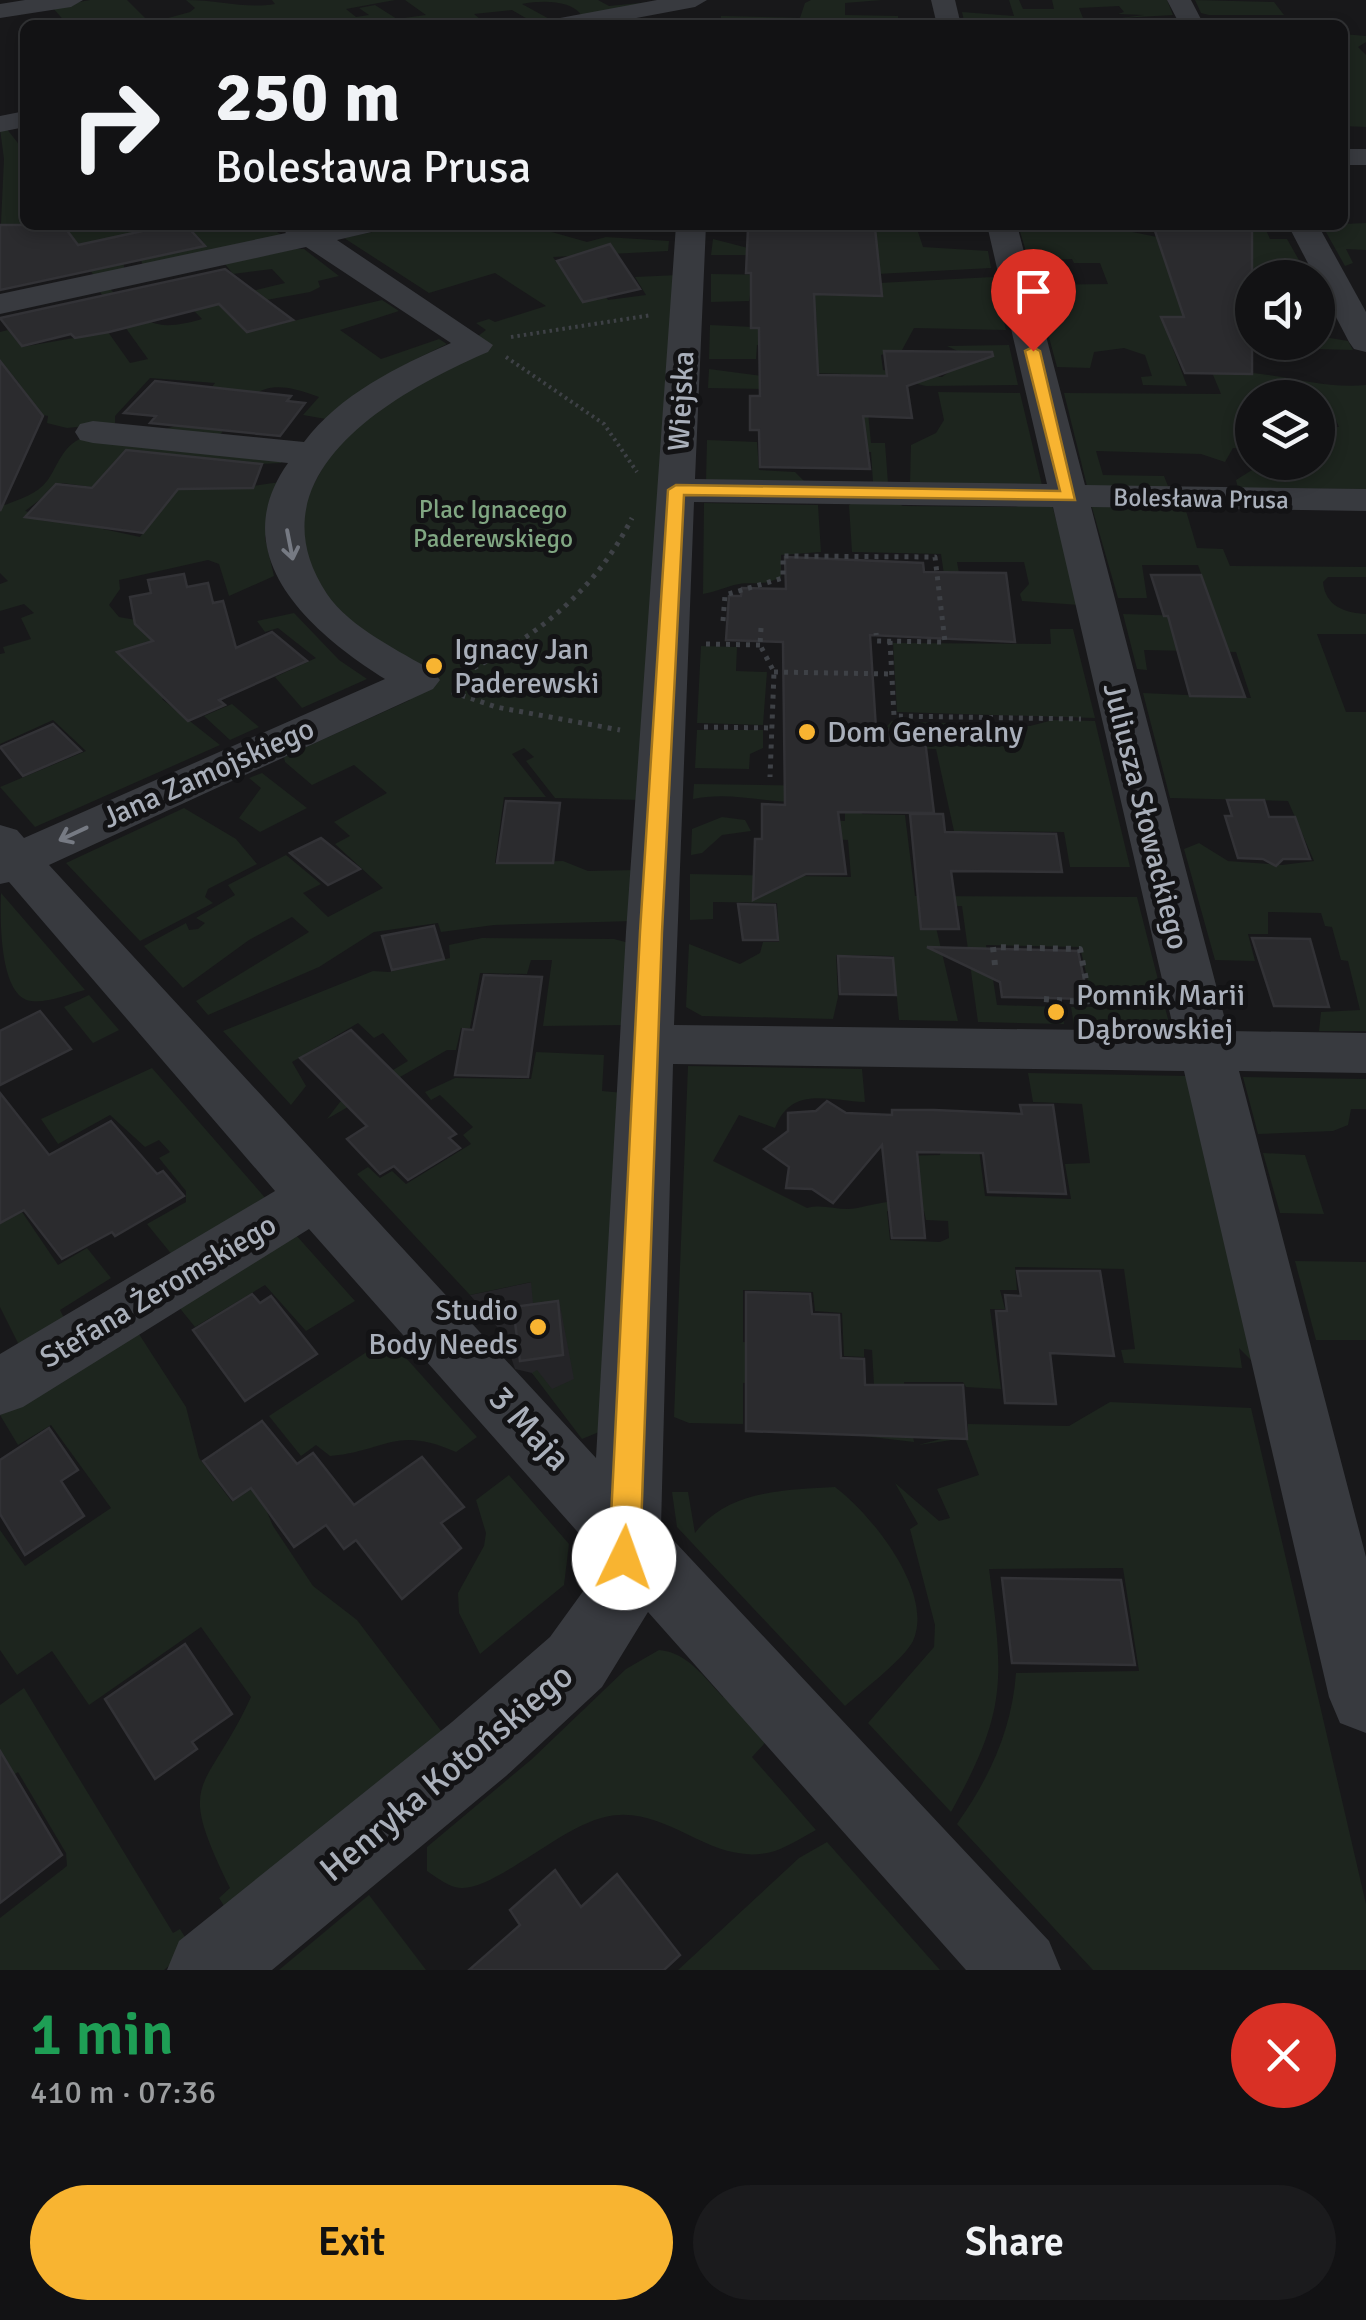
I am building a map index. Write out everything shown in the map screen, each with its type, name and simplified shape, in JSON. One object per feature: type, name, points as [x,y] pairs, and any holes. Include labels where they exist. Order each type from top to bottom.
[{"type":"street","points":[[0,11],[71,0]]},
{"type":"street","points":[[587,20],[695,0]]},
{"type":"street","name":"Wiejska","points":[[626,1536],[646,1044],[650,493],[690,230]]},
{"type":"street","name":"Juliusza Słowackiego","points":[[1003,230],[1366,1696]]},
{"type":"street","points":[[1306,230],[1366,342]]},
{"type":"street","points":[[0,304],[303,231],[476,345]]},
{"type":"street","points":[[433,683],[364,646],[305,592],[288,549],[286,514],[290,494],[312,454],[348,414],[373,394],[420,368],[476,345]]},
{"type":"street","points":[[93,432],[312,454]]},
{"type":"street","name":"Bolesława Prusa","points":[[650,493],[1366,500]]},
{"type":"street","name":"Jana Zamojskiego","points":[[6,856],[433,683]]},
{"type":"street","name":"3 Maja","points":[[6,856],[1020,1970]]},
{"type":"street","points":[[646,1044],[1366,1053]]},
{"type":"street","name":"Stefana Żeromskiego","points":[[0,1386],[316,1196]]},
{"type":"street","name":"Henryka Kotońskiego","points":[[208,1970],[479,1749],[576,1662],[614,1608],[623,1578],[626,1536]]},
{"type":"path","points":[[476,345],[598,320],[660,314]]},
{"type":"path","points":[[433,683],[519,643],[573,602],[612,559],[650,493],[624,448],[604,424],[491,346],[476,345]]},
{"type":"path","points":[[723,620],[725,595],[738,587],[766,588],[783,578],[782,556],[935,557],[945,642],[877,641],[876,633]]},
{"type":"path","points":[[761,628],[760,645],[774,672],[770,778]]},
{"type":"path","points":[[890,641],[894,716],[1095,720]]},
{"type":"path","points":[[701,644],[760,645]]},
{"type":"path","points":[[774,672],[892,674]]},
{"type":"path","points":[[433,683],[496,708],[631,731]]},
{"type":"path","points":[[697,727],[772,728]]},
{"type":"path","points":[[995,965],[993,947],[1080,949],[1091,1006],[1044,998]]},
{"type":"shaded area","points":[[590,1270],[580,1408],[567,1415],[532,1373],[515,1369],[503,1334],[470,1295]]},
{"type":"green space","points":[[90,0],[127,0],[147,20],[64,20],[52,7]]},
{"type":"green space","points":[[186,0],[253,5],[275,4],[272,0],[395,0],[346,9],[356,17],[369,15],[359,8],[375,5],[397,19],[426,15],[405,0],[598,0],[609,6],[671,0],[582,16],[564,4],[522,4],[551,20],[529,20],[512,10],[474,14],[481,20],[161,20],[195,8]]},
{"type":"green space","points":[[882,0],[845,3],[845,15],[898,16],[898,20],[721,20],[721,16],[800,18],[805,3]]},
{"type":"green space","points":[[1009,0],[1019,0],[1023,9],[1054,9],[1052,0],[1167,0],[1173,15],[1120,18],[1144,15],[1118,14],[1124,12],[1119,6],[1079,8],[1083,18],[1097,20],[964,20],[962,12],[1014,16]]},
{"type":"green space","points":[[1195,0],[1274,2],[1284,15],[1209,15],[1201,13]]},
{"type":"green space","points":[[1348,34],[1366,36],[1366,42],[1358,47],[1366,55],[1366,127],[1348,126]]},
{"type":"green space","points":[[6,128],[20,146],[20,230],[70,234],[67,230],[144,230],[122,235],[124,268],[95,277],[88,267],[0,244],[4,159],[0,129]]},
{"type":"green space","points":[[1366,223],[1366,250],[1346,249],[1353,263],[1345,266],[1325,230],[1348,230],[1348,224]]},
{"type":"green space","points":[[192,230],[274,230],[283,236],[143,266],[141,260],[204,243]]},
{"type":"green space","name":"Plac Ignacego Paderewskiego","points":[[382,230],[545,230],[587,242],[606,237],[669,241],[668,251],[553,257],[573,287],[598,284],[608,300],[646,295],[635,277],[678,275],[643,800],[555,798],[526,761],[534,757],[524,748],[512,754],[546,797],[504,797],[495,863],[563,861],[588,871],[638,870],[635,921],[494,925],[441,932],[438,923],[374,932],[319,967],[208,1015],[196,1001],[309,932],[292,917],[249,940],[183,988],[144,946],[186,923],[189,930],[198,929],[205,923],[196,918],[235,895],[228,885],[286,855],[321,884],[303,893],[328,917],[383,888],[335,844],[350,836],[334,822],[387,793],[354,765],[312,785],[284,757],[410,700],[364,635],[311,581],[298,513],[337,442],[486,330],[476,323],[489,319],[495,322],[546,306],[495,273],[429,293],[344,238]]},
{"type":"green space","points":[[846,230],[847,246],[875,250],[874,230],[917,230],[923,247],[988,251],[991,268],[877,274],[879,283],[993,277],[1006,330],[914,328],[902,350],[881,355],[883,370],[942,377],[970,357],[947,346],[1009,345],[1018,385],[926,386],[905,381],[866,392],[871,443],[885,443],[888,483],[873,482],[871,452],[860,452],[826,390],[708,388],[709,369],[852,388],[851,374],[807,373],[804,346],[757,345],[756,359],[709,359],[710,325],[817,330],[816,314],[769,294],[750,295],[749,301],[711,302],[711,274],[787,275],[788,255],[711,255],[713,239],[748,248],[800,233]]},
{"type":"green space","points":[[1020,230],[1123,230],[1157,237],[1215,230],[1266,230],[1270,239],[1287,239],[1299,260],[1235,260],[1235,284],[1229,288],[1235,288],[1235,360],[1240,360],[1237,372],[1301,380],[1235,380],[1235,448],[1225,462],[1201,454],[1096,451],[1103,475],[1164,476],[1168,486],[1173,487],[1088,490],[1064,393],[1221,394],[1198,339],[1172,346],[1187,386],[1143,385],[1141,377],[1152,376],[1145,355],[1124,348],[1094,352],[1090,368],[1057,367],[1035,285],[1108,284],[1100,263],[1074,263],[1072,259],[1029,261]]},
{"type":"green space","points":[[304,249],[339,276],[318,281],[320,287],[310,292],[223,308],[247,332],[382,300],[399,311],[340,330],[381,359],[439,339],[447,344],[406,364],[326,419],[303,415],[319,397],[284,387],[260,391],[241,407],[220,435],[166,429],[183,423],[215,383],[150,378],[115,416],[115,423],[67,428],[47,423],[48,416],[30,412],[0,389],[19,383],[0,361],[0,332],[8,330],[22,347],[108,332],[130,363],[148,359],[100,292],[110,289],[150,322],[186,323],[202,319],[172,288],[214,300],[285,283],[272,269],[233,274],[225,264]]},
{"type":"green space","points":[[1335,339],[1348,341],[1353,350],[1335,350]]},
{"type":"green space","points":[[1335,385],[1366,385],[1366,489],[1238,488],[1236,480],[1335,480],[1335,427],[1339,427],[1335,418]]},
{"type":"green space","points":[[938,392],[1020,393],[1042,485],[910,483],[911,445],[936,433],[944,420]]},
{"type":"green space","points":[[82,438],[281,457],[281,463],[190,467],[177,460],[122,453],[110,467],[132,470],[113,490],[62,483],[25,511],[44,516],[40,520],[105,526],[103,529],[140,537],[188,470],[234,488],[282,482],[265,538],[274,576],[229,596],[219,564],[208,560],[119,580],[120,589],[109,605],[119,617],[136,620],[206,679],[162,699],[220,745],[35,827],[0,787],[86,751],[53,720],[0,744],[0,654],[5,653],[3,647],[31,639],[21,618],[34,613],[24,604],[0,611],[0,584],[8,581],[0,573],[0,502],[5,505],[38,489],[65,451]]},
{"type":"green space","points":[[707,440],[757,442],[759,470],[795,472],[804,481],[706,480]]},
{"type":"green space","points":[[861,498],[888,498],[903,506],[1016,507],[1030,500],[1052,505],[1080,605],[1022,601],[1020,594],[1029,584],[1024,562],[957,562],[967,616],[950,616],[941,554],[852,552],[849,505]]},
{"type":"green space","points":[[704,503],[818,505],[821,552],[781,555],[781,577],[774,580],[703,594]]},
{"type":"green space","points":[[1091,504],[1184,504],[1197,548],[1223,549],[1230,566],[1366,567],[1366,577],[1328,577],[1323,582],[1337,607],[1366,614],[1366,634],[1317,634],[1346,712],[1366,712],[1366,1031],[1319,1031],[1321,1012],[1360,1010],[1348,961],[1341,960],[1332,927],[1325,926],[1321,913],[1268,912],[1268,934],[1248,934],[1255,961],[1215,960],[1184,849],[1199,843],[1228,861],[1282,865],[1314,861],[1288,801],[1170,798],[1143,693],[1251,698],[1236,652],[1144,650],[1147,670],[1137,669],[1123,614],[1217,617],[1198,565],[1142,565],[1147,598],[1118,598]]},
{"type":"green space","points":[[294,613],[339,660],[367,679],[302,708],[275,677],[316,658],[278,628],[265,632],[257,621]]},
{"type":"green space","points":[[1050,629],[1073,629],[1095,718],[897,712],[893,643],[1051,644]]},
{"type":"green space","points":[[701,646],[737,647],[736,671],[767,672],[763,725],[697,723]]},
{"type":"green space","points":[[232,704],[259,727],[230,740],[204,716]]},
{"type":"green space","points":[[1053,720],[1095,721],[1130,867],[1070,867],[1064,832],[954,831],[936,749],[896,748],[898,792],[815,790],[814,801],[799,802],[723,796],[693,799],[694,784],[883,787],[882,731],[892,721],[906,721],[906,742],[926,744],[927,730],[918,729],[918,722],[1030,726]]},
{"type":"green space","points":[[697,730],[763,730],[763,748],[750,754],[749,769],[695,768]]},
{"type":"green space","points":[[262,773],[307,808],[260,832],[239,818],[261,788],[249,778]]},
{"type":"green space","points":[[845,807],[861,807],[862,814],[905,815],[915,896],[1137,897],[1170,1027],[1074,1025],[1071,1007],[1094,1007],[1080,947],[986,945],[989,962],[980,971],[993,979],[997,1005],[1062,1007],[1064,1024],[978,1022],[962,906],[931,906],[958,1021],[899,1020],[893,956],[836,955],[838,997],[833,1019],[702,1016],[686,1007],[689,944],[740,964],[760,953],[763,942],[779,942],[777,903],[713,902],[713,919],[690,920],[690,874],[851,877],[848,840],[813,838],[814,820],[845,821]]},
{"type":"green space","points":[[184,808],[236,839],[257,864],[208,889],[205,897],[213,903],[140,941],[66,863]]},
{"type":"green space","points":[[722,817],[745,820],[751,831],[722,835],[702,853],[691,855],[692,829]]},
{"type":"green space","points":[[1,893],[85,990],[31,1001],[13,987],[4,957]]},
{"type":"green space","points":[[482,938],[614,939],[633,944],[629,1025],[543,1026],[552,960],[531,960],[527,974],[480,973],[470,1028],[461,1028],[456,1050],[447,1050],[327,1119],[340,1102],[408,1061],[383,1033],[374,1038],[358,1023],[292,1062],[306,1086],[291,1105],[223,1031],[373,971],[389,972],[450,958],[449,945]]},
{"type":"green space","points":[[89,995],[119,1030],[93,1043],[64,1007]]},
{"type":"green space","points":[[536,1052],[604,1055],[602,1091],[624,1093],[599,1432],[582,1439],[532,1373],[537,1370],[552,1389],[574,1379],[559,1300],[533,1303],[531,1282],[470,1295],[357,1174],[368,1167],[380,1178],[392,1171],[406,1184],[471,1144],[463,1135],[473,1127],[440,1095],[431,1100],[425,1092],[455,1078],[531,1079]]},
{"type":"green space","points":[[688,1066],[862,1069],[865,1102],[824,1098],[800,1101],[790,1106],[775,1128],[739,1115],[713,1161],[807,1208],[845,1209],[899,1201],[896,1156],[940,1155],[941,1149],[979,1150],[985,1196],[1071,1199],[1065,1164],[1090,1163],[1082,1104],[1033,1102],[1028,1073],[1188,1076],[1259,1368],[1239,1348],[1242,1368],[1124,1363],[1121,1350],[1135,1349],[1124,1269],[1015,1267],[1017,1290],[1000,1290],[1005,1309],[990,1309],[1001,1389],[966,1387],[963,1382],[904,1382],[914,1442],[863,1436],[876,1420],[872,1350],[864,1349],[864,1357],[844,1356],[842,1313],[815,1311],[813,1292],[743,1290],[743,1342],[760,1343],[759,1382],[743,1383],[743,1424],[689,1423],[674,1417]],"holes":[[[887,1211],[924,1211],[926,1220],[948,1221],[949,1238],[940,1242],[890,1240]]]},
{"type":"green space","points":[[152,1068],[267,1200],[173,1256],[147,1224],[186,1202],[186,1191],[159,1158],[170,1152],[159,1140],[145,1147],[110,1115],[58,1144],[41,1119]]},
{"type":"green space","points":[[1243,1077],[1366,1079],[1366,1109],[1351,1109],[1348,1125],[1333,1131],[1258,1134]]},
{"type":"green space","points":[[1263,1153],[1305,1155],[1324,1214],[1280,1213]]},
{"type":"green space","points":[[22,1212],[58,1265],[87,1248],[111,1278],[60,1310],[65,1320],[20,1347],[0,1307],[0,1224]]},
{"type":"green space","points":[[295,1234],[355,1301],[306,1331],[265,1285],[195,1327],[178,1306]]},
{"type":"green space","points":[[1295,1261],[1366,1262],[1366,1340],[1316,1340]]},
{"type":"green space","points":[[137,1331],[186,1407],[199,1458],[232,1502],[256,1486],[273,1526],[313,1586],[357,1620],[445,1736],[231,1917],[219,1898],[230,1888],[203,1824],[200,1804],[209,1771],[251,1697],[201,1627],[89,1705],[52,1651],[17,1675],[0,1650],[0,1530],[25,1566],[111,1508],[51,1425],[18,1445],[0,1415]]},
{"type":"green space","points":[[388,1338],[477,1437],[456,1452],[436,1444],[405,1440],[330,1456],[316,1445],[301,1456],[269,1416]]},
{"type":"green space","points":[[1110,1402],[1251,1408],[1366,1904],[1366,1970],[1093,1970],[957,1824],[997,1752],[1010,1714],[1016,1673],[1139,1671],[1123,1568],[989,1569],[997,1640],[997,1695],[983,1747],[951,1812],[868,1723],[934,1647],[935,1625],[910,1529],[918,1524],[895,1483],[939,1521],[950,1518],[937,1489],[979,1475],[965,1438],[918,1445],[968,1432],[968,1424],[1069,1426]]},
{"type":"green space","points":[[509,1475],[569,1544],[564,1585],[480,1654],[459,1613],[458,1593],[484,1546],[486,1533],[476,1500]]},
{"type":"green space","points":[[835,1487],[865,1515],[895,1555],[915,1600],[917,1621],[908,1648],[845,1706],[677,1527],[672,1492],[688,1492],[695,1533],[708,1519],[740,1500]]},
{"type":"green space","points":[[659,1650],[687,1661],[723,1697],[735,1689],[774,1733],[752,1757],[816,1830],[775,1851],[752,1854],[730,1852],[649,1819],[628,1815],[605,1817],[568,1833],[475,1886],[452,1886],[427,1871],[427,1847],[532,1759],[626,1669]]},
{"type":"green space","points":[[24,1688],[173,1933],[180,1929],[188,1942],[184,1953],[164,1970],[0,1970],[0,1918],[67,1866],[66,1853],[18,1772],[0,1784],[0,1705]]},
{"type":"green space","points":[[827,1842],[940,1970],[678,1970],[799,1858]]},
{"type":"green space","points":[[369,1895],[426,1970],[279,1970]]},
{"type":"building","points":[[0,225],[20,225],[20,230],[67,230],[78,245],[147,230],[191,230],[205,246],[0,290]]},
{"type":"building","points":[[748,230],[875,230],[882,296],[814,294],[818,375],[887,376],[884,351],[992,352],[993,356],[907,386],[912,418],[863,416],[870,469],[760,467],[759,430],[750,430],[750,396],[760,396],[759,328],[751,328],[751,273],[746,273]]},
{"type":"building","points":[[1155,230],[1252,230],[1252,260],[1235,260],[1235,360],[1252,360],[1252,374],[1185,373],[1161,317],[1184,317]]},
{"type":"building","points":[[610,244],[640,289],[583,302],[557,261]]},
{"type":"building","points":[[225,269],[293,320],[247,332],[219,304],[109,332],[75,338],[71,334],[22,346],[0,318]]},
{"type":"building","points":[[0,361],[43,416],[0,511]]},
{"type":"building","points":[[155,381],[291,396],[287,401],[305,403],[280,436],[150,423],[156,416],[124,413]]},
{"type":"building","points":[[126,450],[262,464],[253,488],[178,489],[143,533],[25,517],[56,484],[92,488]]},
{"type":"building","points":[[785,557],[923,563],[924,572],[1006,573],[1015,642],[870,635],[876,729],[924,732],[934,813],[838,812],[846,874],[806,874],[753,900],[755,839],[762,839],[762,804],[785,805],[783,642],[726,640],[729,596],[741,596],[742,588],[786,589]]},
{"type":"building","points":[[184,574],[187,587],[208,583],[213,603],[223,601],[236,648],[272,632],[307,661],[219,700],[225,705],[188,721],[117,652],[153,641],[135,624],[130,597],[151,593],[148,580]]},
{"type":"building","points":[[1151,575],[1201,575],[1245,697],[1190,696],[1168,616],[1164,616]]},
{"type":"building","points":[[53,724],[81,751],[23,776],[0,747]]},
{"type":"building","points":[[1227,800],[1264,800],[1269,817],[1295,817],[1310,859],[1283,859],[1276,866],[1263,859],[1238,858],[1225,816],[1232,816]]},
{"type":"building","points":[[506,801],[560,803],[553,863],[497,863]]},
{"type":"building","points":[[910,814],[943,814],[945,832],[1056,834],[1062,872],[951,871],[959,929],[921,929]]},
{"type":"building","points":[[321,838],[360,869],[328,885],[290,853]]},
{"type":"building","points":[[738,904],[775,905],[778,940],[743,940]]},
{"type":"building","points":[[434,926],[444,959],[392,970],[382,936]]},
{"type":"building","points":[[1252,938],[1310,939],[1329,1007],[1274,1006]]},
{"type":"building","points":[[927,947],[1078,951],[1088,999],[1002,997],[1000,982]]},
{"type":"building","points":[[838,956],[893,958],[896,995],[840,994]]},
{"type":"building","points":[[484,975],[542,977],[528,1077],[455,1075],[463,1029],[473,1030]]},
{"type":"building","points":[[40,1011],[71,1049],[0,1085],[0,1031]]},
{"type":"building","points":[[351,1030],[456,1134],[449,1138],[460,1148],[408,1180],[394,1166],[380,1174],[347,1139],[367,1126],[300,1058]]},
{"type":"building","points":[[0,1093],[49,1155],[111,1121],[157,1174],[163,1171],[184,1196],[115,1236],[112,1232],[62,1259],[24,1210],[0,1223]]},
{"type":"building","points":[[827,1101],[846,1113],[892,1115],[892,1110],[1022,1114],[1020,1105],[1053,1105],[1066,1194],[988,1192],[983,1153],[917,1152],[925,1238],[892,1238],[882,1145],[833,1203],[812,1189],[786,1188],[789,1167],[764,1149],[788,1131],[788,1113],[816,1111]]},
{"type":"building","points":[[1017,1271],[1100,1271],[1114,1356],[1050,1353],[1056,1404],[1005,1403],[996,1311],[1007,1311],[1005,1295],[1021,1296]]},
{"type":"building","points":[[746,1292],[810,1294],[812,1314],[839,1315],[841,1358],[864,1359],[865,1385],[963,1385],[967,1439],[746,1431]]},
{"type":"building","points":[[252,1294],[260,1303],[271,1296],[317,1354],[245,1401],[193,1330]]},
{"type":"building","name":"Studio Body Needs","points":[[558,1301],[563,1355],[520,1361],[513,1307]]},
{"type":"building","points":[[262,1421],[297,1464],[313,1453],[354,1505],[422,1457],[464,1507],[441,1523],[461,1548],[402,1599],[356,1540],[344,1549],[326,1525],[294,1547],[251,1488],[233,1500],[203,1461]]},
{"type":"building","points":[[49,1428],[78,1470],[61,1481],[84,1516],[25,1555],[0,1514],[0,1460]]},
{"type":"building","points":[[1002,1578],[1121,1580],[1135,1665],[1012,1663]]},
{"type":"building","points":[[185,1644],[232,1714],[192,1742],[197,1749],[155,1779],[105,1699]]},
{"type":"building","points":[[0,1751],[62,1855],[0,1903]]},
{"type":"building","points":[[555,1870],[581,1907],[617,1874],[680,1955],[664,1970],[469,1970],[520,1925],[510,1910]]},
{"type":"place","name":"Ignacy Jan Paderewski","points":[[434,666]]},
{"type":"place","name":"Dom Generalny","points":[[807,732]]},
{"type":"place","name":"Pomnik Marii Dąbrowskiej","points":[[1056,1012]]},
{"type":"place","name":"Studio Body Needs","points":[[538,1327]]},
{"type":"route","points":[[624,1558],[651,932],[676,490],[1070,496],[1033,351]]}]
